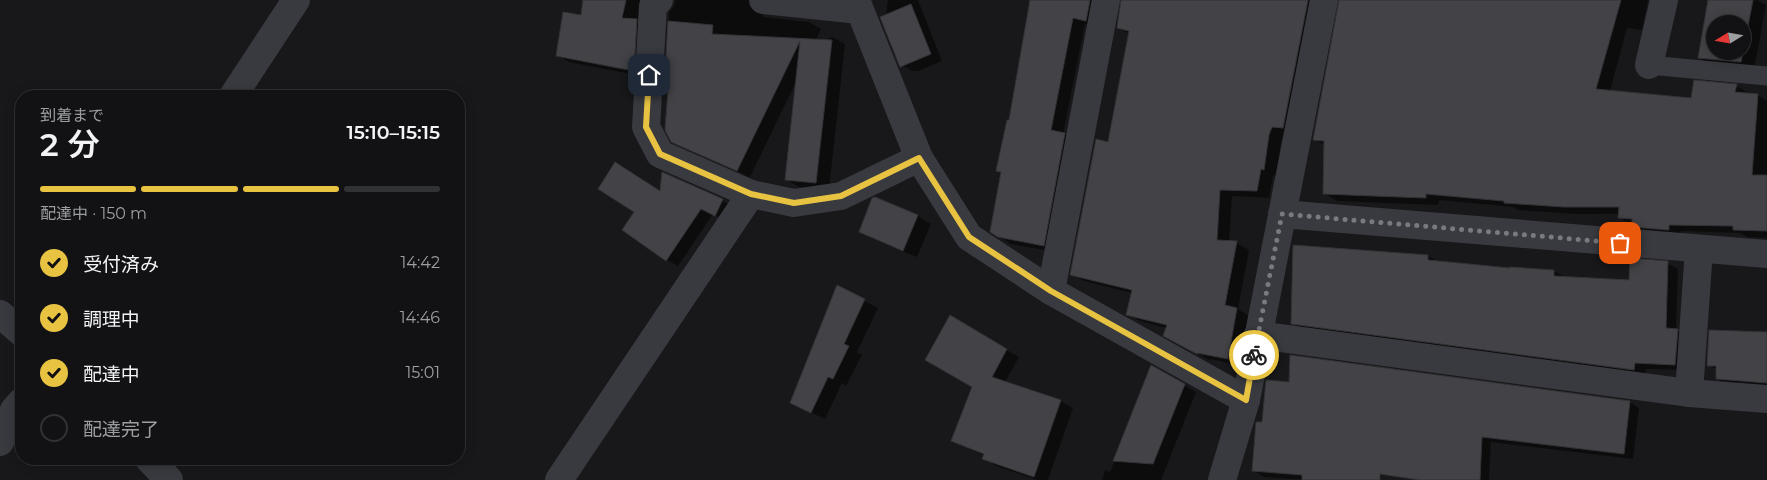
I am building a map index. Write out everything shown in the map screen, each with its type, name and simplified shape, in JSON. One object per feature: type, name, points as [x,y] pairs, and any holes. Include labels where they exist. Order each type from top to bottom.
[{"type":"street","points":[[237,90],[296,0]]},
{"type":"street","points":[[659,0],[653,6],[646,127],[660,154],[751,194],[794,203],[841,196],[919,158]]},
{"type":"street","points":[[763,0],[858,5],[919,158],[969,237],[1051,291],[1246,400]]},
{"type":"street","points":[[1051,291],[1106,0]]},
{"type":"street","points":[[1222,480],[1246,400],[1324,0]]},
{"type":"street","points":[[1649,65],[1664,0]]},
{"type":"street","points":[[559,480],[751,194]]},
{"type":"street","points":[[1282,214],[1767,254]]},
{"type":"street","points":[[1688,392],[1699,249]]},
{"type":"street","points":[[0,314],[15,327]]},
{"type":"street","points":[[1258,335],[1688,392],[1767,399]]},
{"type":"street","points":[[0,442],[15,409]]},
{"type":"street","points":[[154,465],[168,480]]},
{"type":"lane","points":[[1649,65],[1767,76]]},
{"type":"building","points":[[583,0],[626,0],[622,18],[637,19],[634,71],[556,56],[563,12],[581,15]]},
{"type":"building","points":[[1030,0],[1090,0],[1086,21],[1073,18],[1051,130],[1065,133],[1044,246],[998,237],[990,232],[1001,172],[996,171],[1007,120],[1009,120]]},
{"type":"building","points":[[1121,0],[1308,0],[1283,128],[1272,127],[1264,170],[1261,169],[1257,191],[1220,190],[1217,240],[1237,241],[1225,305],[1237,308],[1228,359],[1197,354],[1163,336],[1167,325],[1126,315],[1132,290],[1070,275],[1096,139],[1108,142],[1129,31],[1117,28]]},
{"type":"building","points":[[1339,0],[1621,0],[1596,89],[1691,98],[1694,80],[1737,84],[1735,92],[1758,94],[1752,175],[1767,175],[1767,231],[1733,230],[1733,226],[1669,225],[1669,230],[1632,227],[1632,219],[1618,218],[1619,207],[1564,207],[1504,203],[1504,201],[1426,194],[1426,198],[1323,194],[1324,141],[1313,140]]},
{"type":"building","points":[[1708,0],[1753,0],[1750,15],[1706,15],[1706,59],[1698,58]]},
{"type":"building","points":[[911,4],[931,54],[900,67],[880,17]]},
{"type":"building","points":[[668,21],[713,25],[712,34],[832,40],[816,183],[785,180],[800,41],[737,171],[671,142],[665,130],[669,76],[665,75]]},
{"type":"building","points":[[1720,60],[1741,60],[1741,62]]},
{"type":"building","points":[[615,162],[660,191],[662,172],[723,199],[715,216],[701,209],[666,261],[622,230],[634,212],[598,189]]},
{"type":"building","points":[[875,197],[918,215],[903,251],[859,232],[872,198]]},
{"type":"building","points":[[1293,245],[1428,255],[1428,260],[1554,270],[1554,276],[1629,280],[1630,258],[1668,261],[1666,328],[1678,329],[1675,365],[1635,363],[1634,370],[1291,324]]},
{"type":"building","points":[[837,285],[865,299],[844,344],[849,346],[833,379],[828,377],[811,413],[790,403]]},
{"type":"building","points":[[950,315],[1007,349],[992,377],[1061,400],[1034,477],[982,459],[984,454],[951,441],[972,387],[925,360]]},
{"type":"building","points":[[1709,330],[1767,332],[1767,383],[1716,379],[1716,366],[1707,366]]},
{"type":"building","points":[[1290,355],[1630,401],[1624,454],[1482,437],[1480,480],[1420,480],[1380,474],[1380,480],[1302,480],[1302,475],[1252,471],[1256,422],[1262,422],[1266,380],[1289,382]]},
{"type":"building","points":[[1151,365],[1185,384],[1153,464],[1113,461]]},
{"type":"way so far","points":[[1254,355],[1282,214],[1620,243]]},
{"type":"route","points":[[649,75],[646,127],[660,154],[751,194],[794,203],[841,196],[919,158],[969,237],[1051,291],[1246,400],[1254,355]]}]
